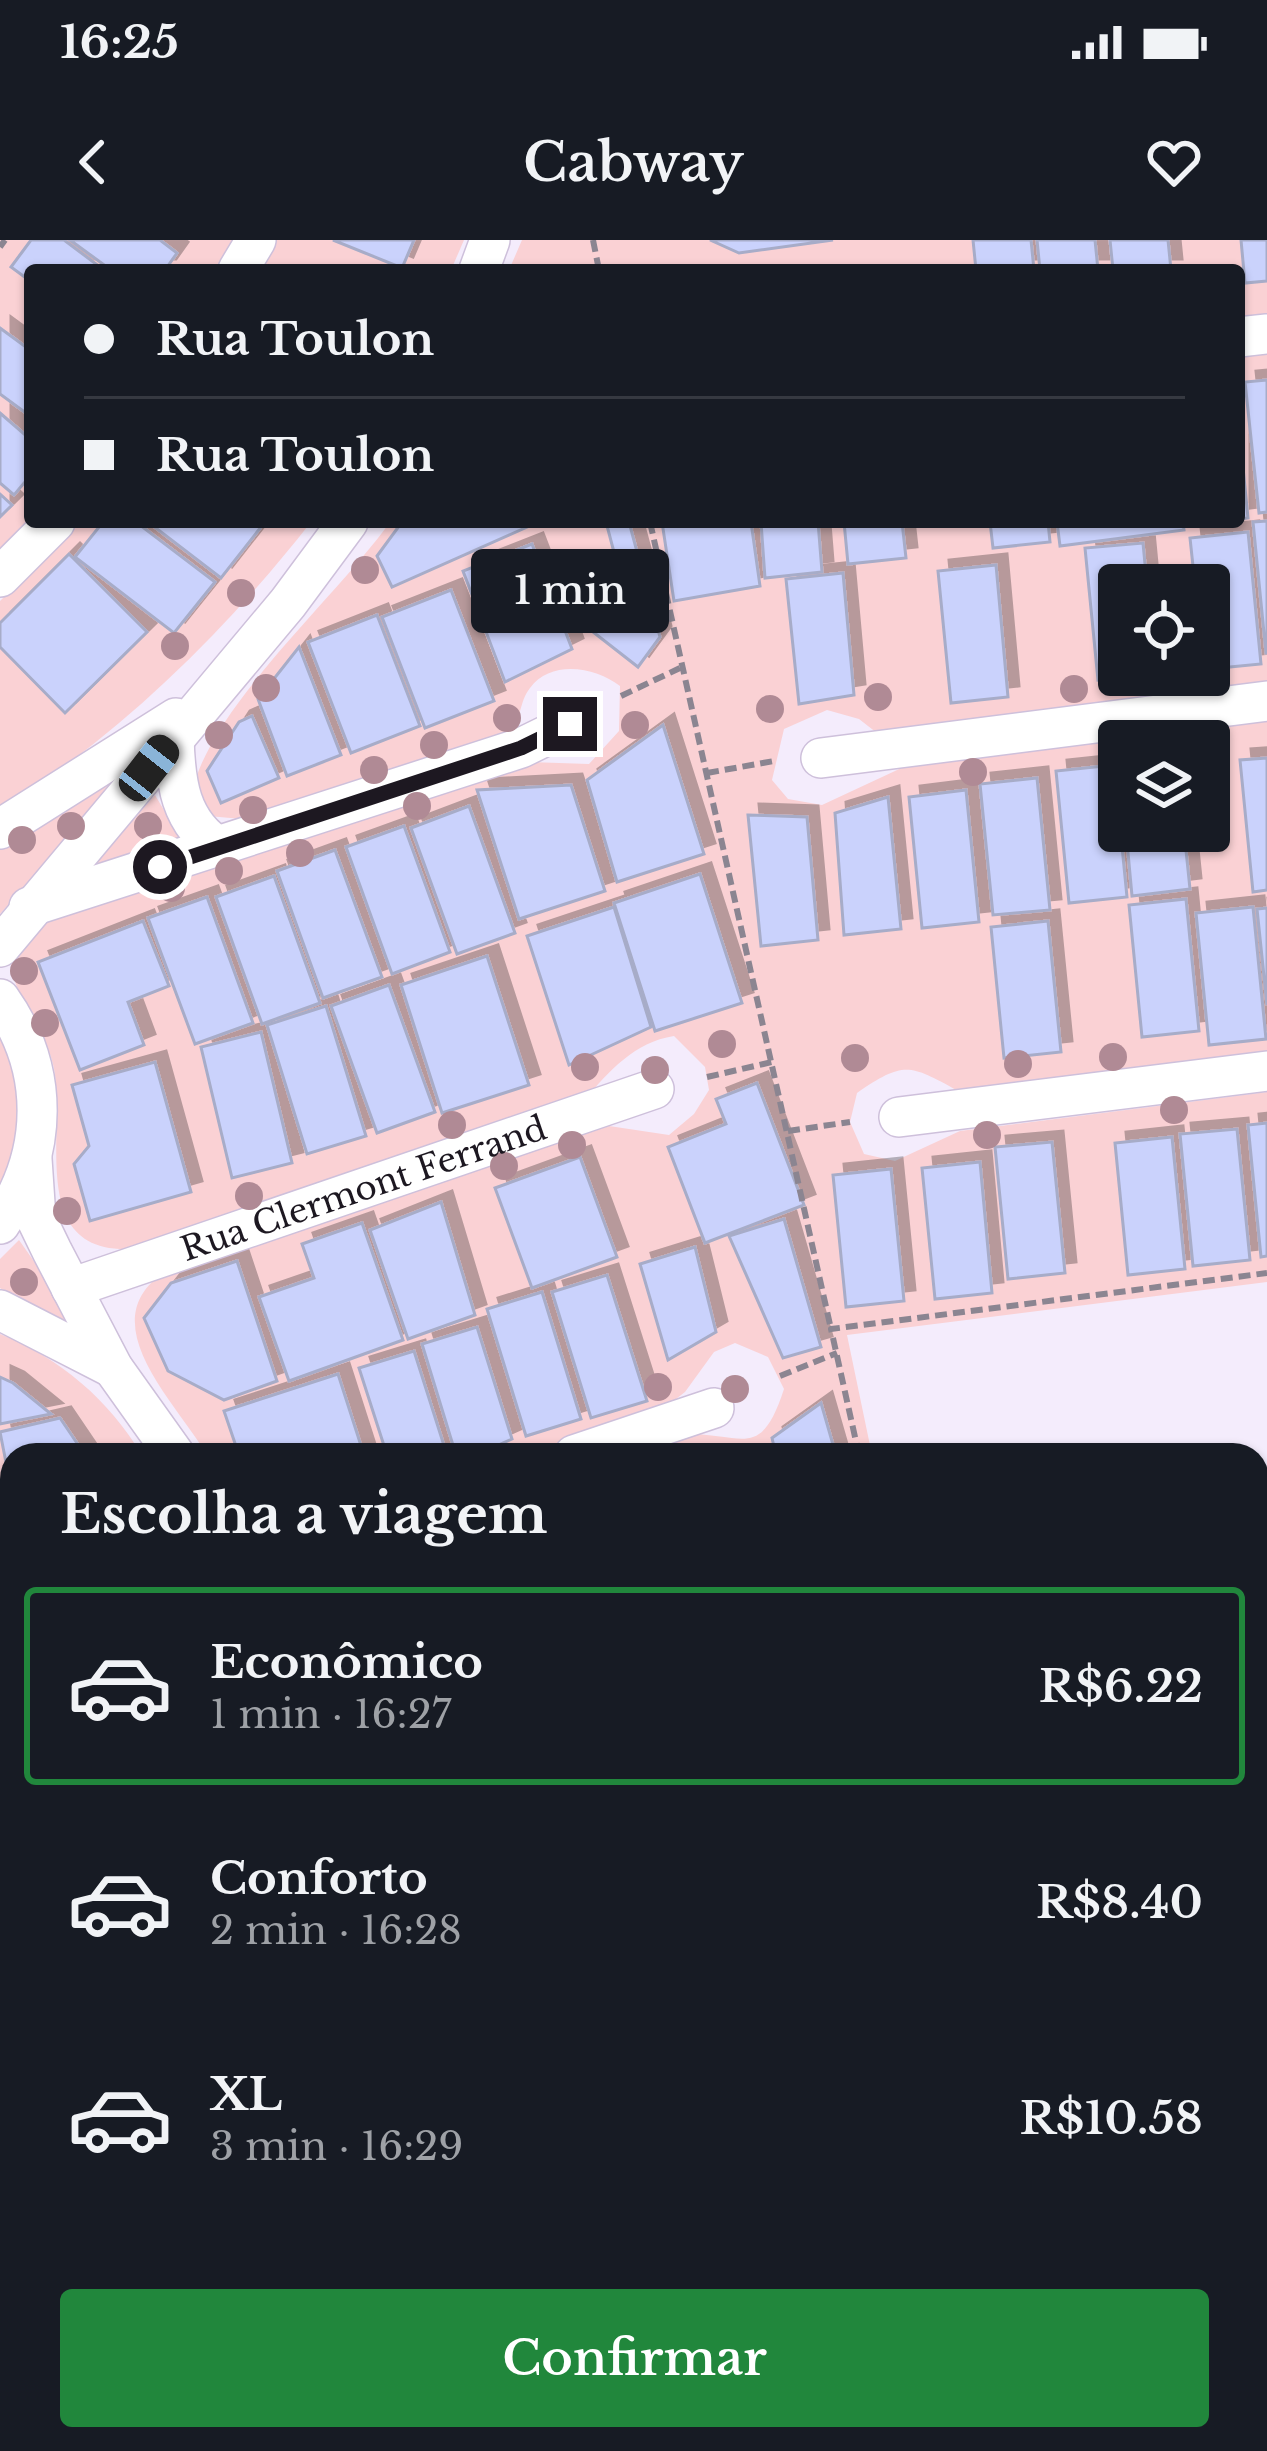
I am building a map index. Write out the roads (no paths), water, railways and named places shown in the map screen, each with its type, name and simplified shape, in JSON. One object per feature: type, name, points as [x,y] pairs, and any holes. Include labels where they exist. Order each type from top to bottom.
[{"type":"street","points":[[0,577],[49,528]]},
{"type":"street","points":[[0,946],[288,603],[344,528]]},
{"type":"street","points":[[821,758],[1267,701]]},
{"type":"street","points":[[0,829],[185,721]]},
{"type":"street","points":[[185,721],[176,784],[187,813],[221,848]]},
{"type":"street","points":[[29,907],[521,748],[570,724]]},
{"type":"street","points":[[0,999],[30,1053],[38,1088],[32,1160],[37,1218],[113,1368],[166,1443]]},
{"type":"street","points":[[899,1117],[1267,1071]]},
{"type":"street","name":"Rua Clermont Ferrand","points":[[71,1288],[654,1089]]},
{"type":"street","points":[[0,1224],[32,1160]]},
{"type":"street","points":[[0,1310],[113,1368]]},
{"type":"street","points":[[610,1443],[714,1408]]}]
